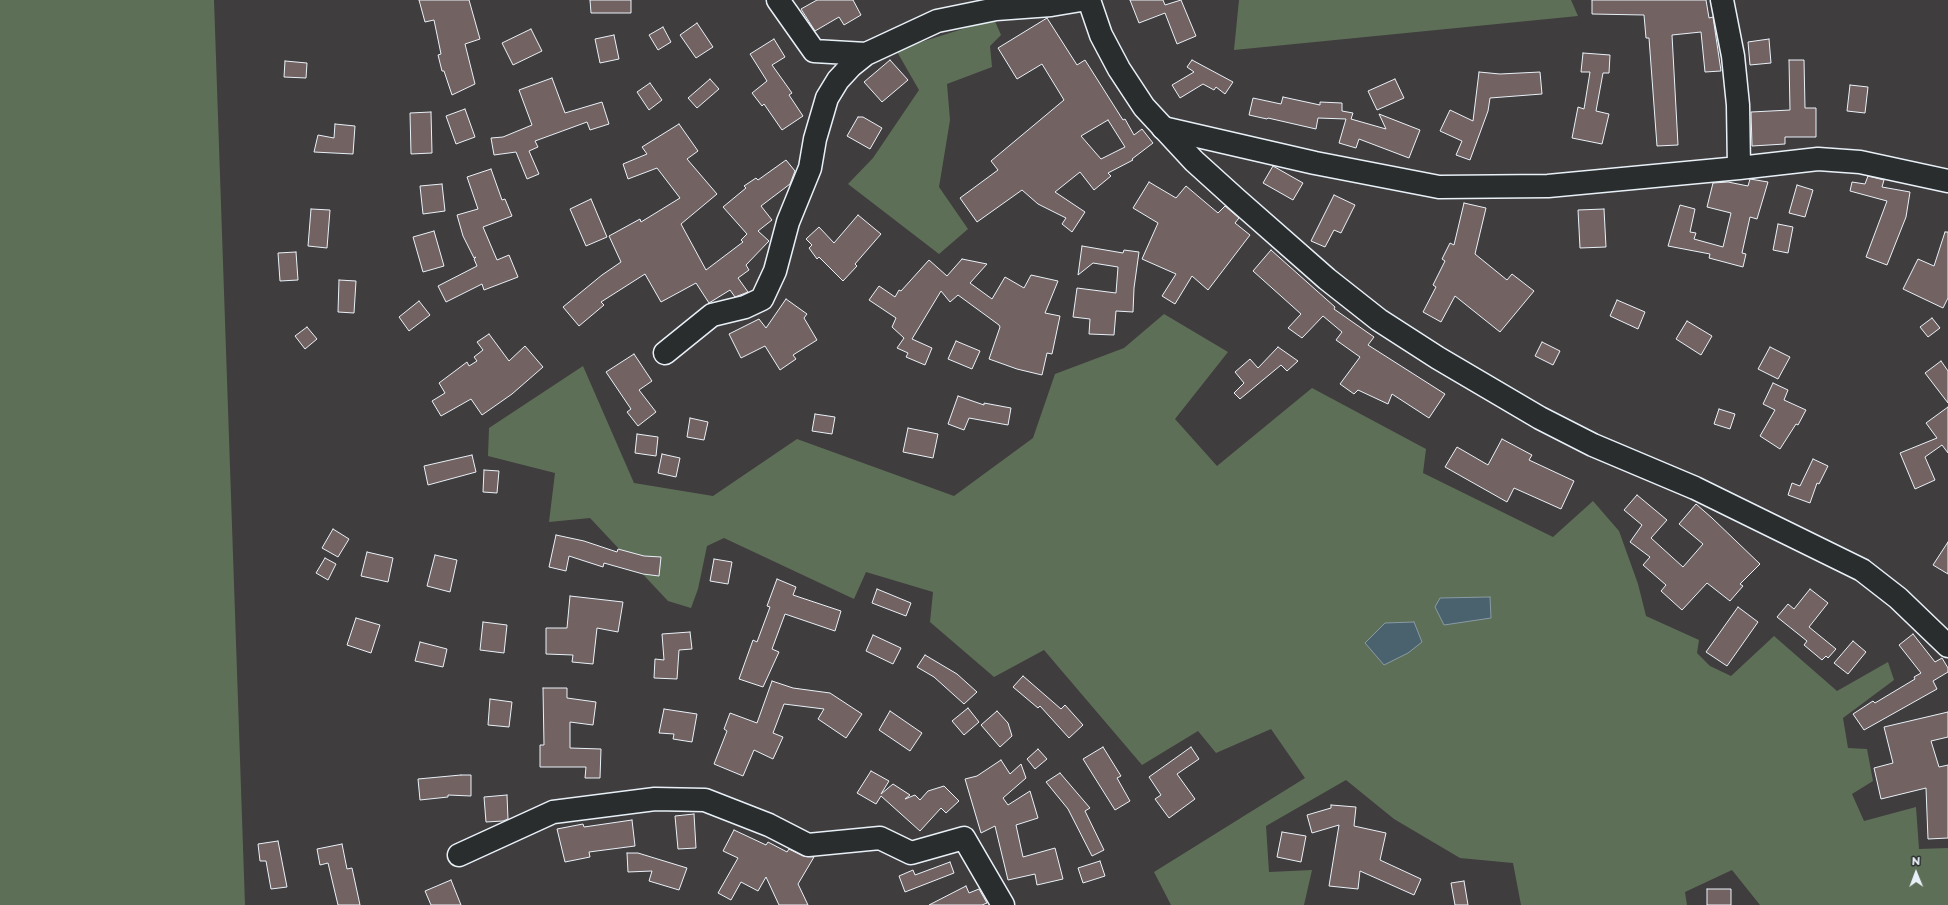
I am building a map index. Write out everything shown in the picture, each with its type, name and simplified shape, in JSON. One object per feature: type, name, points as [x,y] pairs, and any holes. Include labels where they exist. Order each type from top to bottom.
[{"type":"street","points":[[778,0],[814,51],[866,54]]},
{"type":"street","points":[[664,353],[712,316],[745,307],[762,299],[775,270],[788,222],[810,168],[815,139],[827,98],[842,75],[851,66],[866,54],[937,21],[996,9],[1051,5],[1081,0]]},
{"type":"street","points":[[1089,0],[1101,35],[1119,69],[1144,108],[1194,161],[1236,199],[1327,278],[1379,320],[1438,358],[1540,418],[1594,445],[1695,488],[1862,570],[1898,598],[1948,646]]},
{"type":"street","points":[[1722,0],[1733,56],[1738,105],[1739,168]]},
{"type":"street","points":[[1163,128],[1315,163],[1439,187],[1548,186],[1739,168],[1818,158],[1860,162],[1948,181]]},
{"type":"street","points":[[459,855],[553,812],[655,799],[705,800],[769,825],[808,845],[880,838],[911,853],[964,838],[1003,905]]},
{"type":"green space","points":[[0,0],[214,0],[245,905],[0,905]]},
{"type":"green space","points":[[1239,0],[1571,0],[1578,16],[1234,50]]},
{"type":"green space","points":[[994,19],[1001,35],[990,46],[992,67],[947,84],[950,120],[939,187],[968,229],[939,254],[848,184],[873,158],[919,90],[896,50]]},
{"type":"green space","points":[[1164,314],[1228,352],[1175,419],[1217,466],[1312,388],[1426,449],[1423,473],[1553,537],[1593,501],[1619,531],[1638,584],[1646,616],[1699,640],[1697,653],[1710,666],[1731,676],[1774,636],[1837,691],[1888,662],[1894,680],[1843,718],[1848,748],[1867,749],[1873,781],[1852,794],[1864,821],[1916,807],[1919,849],[1948,848],[1948,905],[1760,905],[1732,870],[1685,892],[1687,905],[1521,905],[1513,863],[1460,858],[1394,819],[1346,780],[1266,826],[1269,872],[1312,870],[1304,905],[1171,905],[1154,872],[1305,778],[1271,729],[1216,753],[1198,731],[1142,765],[1044,650],[994,677],[930,622],[933,592],[866,572],[854,599],[724,538],[707,546],[698,589],[691,608],[668,601],[590,518],[549,522],[555,473],[488,456],[489,428],[583,366],[634,483],[713,496],[797,439],[954,496],[1033,438],[1055,374],[1124,348]]},
{"type":"water","points":[[1490,597],[1491,618],[1444,625],[1435,607],[1440,598]]},
{"type":"water","points":[[1414,622],[1422,642],[1408,653],[1384,665],[1365,643],[1385,623]]},
{"type":"building","points":[[419,0],[469,0],[480,39],[465,44],[475,84],[452,95],[444,71],[442,71],[438,55],[441,54],[434,20],[425,22]]},
{"type":"building","points":[[590,0],[631,0],[631,13],[591,13]]},
{"type":"building","points":[[817,0],[853,0],[861,15],[844,25],[839,17],[815,31],[801,9]]},
{"type":"building","points":[[1130,0],[1163,0],[1165,5],[1181,0],[1196,36],[1177,44],[1165,13],[1139,23]]},
{"type":"building","points":[[1592,0],[1706,0],[1709,18],[1713,17],[1721,71],[1705,72],[1701,32],[1672,35],[1678,145],[1657,146],[1649,38],[1646,38],[1644,15],[1592,14]]},
{"type":"building","points":[[1047,18],[1077,65],[1085,60],[1123,120],[1125,119],[1134,135],[1142,129],[1153,143],[1132,159],[1133,160],[1108,173],[1111,176],[1094,190],[1080,172],[1055,192],[1085,212],[1072,232],[1062,224],[1066,218],[1038,204],[1022,190],[977,222],[960,198],[998,170],[991,161],[1064,100],[1042,64],[1017,79],[998,48]],"holes":[[[1108,120],[1125,147],[1101,159],[1081,136]]]},
{"type":"building","points":[[697,23],[713,47],[696,58],[680,35]]},
{"type":"building","points":[[663,27],[671,42],[658,50],[649,35]]},
{"type":"building","points":[[531,29],[542,51],[513,65],[502,43]]},
{"type":"building","points":[[614,35],[619,59],[600,63],[595,39]]},
{"type":"building","points":[[774,39],[785,57],[772,65],[792,93],[789,95],[803,116],[782,130],[764,104],[762,106],[752,93],[767,81],[750,54]]},
{"type":"building","points":[[1769,39],[1771,63],[1750,65],[1748,42]]},
{"type":"building","points":[[1583,53],[1610,55],[1609,73],[1603,73],[1596,111],[1609,114],[1602,144],[1572,138],[1578,107],[1584,109],[1590,72],[1581,72]]},
{"type":"building","points":[[890,60],[908,80],[882,102],[864,82]]},
{"type":"building","points":[[1192,60],[1233,82],[1225,94],[1216,87],[1214,90],[1203,84],[1180,98],[1172,85],[1194,72],[1187,67]]},
{"type":"building","points":[[1789,60],[1804,60],[1805,108],[1816,108],[1816,137],[1785,137],[1785,144],[1752,146],[1751,112],[1790,110]]},
{"type":"building","points":[[285,61],[307,63],[306,78],[284,77]]},
{"type":"building","points":[[1479,72],[1500,74],[1540,72],[1542,94],[1490,98],[1488,111],[1470,160],[1456,155],[1462,141],[1440,131],[1450,110],[1473,121]]},
{"type":"building","points":[[552,78],[565,113],[602,102],[609,124],[590,130],[587,122],[535,141],[538,147],[529,151],[539,174],[527,179],[516,152],[494,155],[491,138],[503,137],[532,125],[519,90]]},
{"type":"building","points":[[710,79],[719,89],[697,108],[688,98]]},
{"type":"building","points":[[1395,79],[1404,98],[1377,110],[1368,91]]},
{"type":"building","points":[[650,83],[662,100],[649,110],[637,92]]},
{"type":"building","points":[[1850,85],[1868,87],[1865,113],[1847,111]]},
{"type":"building","points":[[1283,97],[1320,105],[1320,102],[1342,103],[1342,111],[1353,113],[1351,119],[1386,129],[1379,114],[1420,130],[1409,158],[1359,139],[1356,148],[1339,143],[1346,119],[1318,118],[1316,129],[1249,115],[1253,98],[1281,104]]},
{"type":"building","points":[[465,109],[475,137],[456,144],[446,116]]},
{"type":"building","points":[[431,112],[432,153],[411,154],[410,113]]},
{"type":"building","points":[[858,117],[863,117],[882,128],[870,149],[847,136]]},
{"type":"building","points":[[335,124],[355,126],[353,154],[314,152],[318,135],[334,138]]},
{"type":"building","points":[[679,124],[698,151],[687,159],[717,194],[681,224],[706,270],[743,242],[741,240],[747,234],[723,207],[746,188],[744,186],[756,178],[758,180],[786,160],[795,171],[790,184],[761,206],[772,220],[758,231],[769,241],[746,265],[749,270],[738,278],[748,292],[735,297],[730,290],[709,303],[696,283],[661,302],[645,274],[601,302],[604,305],[579,326],[563,307],[602,275],[621,262],[609,236],[640,219],[641,222],[680,198],[657,168],[628,179],[623,164],[647,154],[642,147]]},
{"type":"building","points":[[1273,166],[1303,183],[1293,200],[1263,183]]},
{"type":"building","points":[[491,169],[502,200],[505,199],[512,216],[483,227],[497,260],[509,255],[518,277],[484,290],[482,284],[446,302],[438,286],[477,266],[474,259],[476,257],[474,258],[463,236],[457,215],[478,209],[467,177]]},
{"type":"building","points":[[1868,176],[1884,180],[1882,187],[1910,192],[1906,217],[1887,265],[1866,257],[1887,201],[1850,191],[1852,182],[1865,184]]},
{"type":"building","points":[[1750,179],[1768,182],[1757,219],[1750,217],[1742,253],[1746,254],[1743,267],[1709,258],[1710,254],[1668,246],[1680,205],[1695,209],[1690,232],[1696,233],[1694,239],[1723,247],[1731,213],[1707,207],[1713,183],[1728,182],[1748,186]]},
{"type":"building","points":[[1149,182],[1176,198],[1186,186],[1218,213],[1225,206],[1239,218],[1235,223],[1250,235],[1208,290],[1192,276],[1175,304],[1162,296],[1176,274],[1142,259],[1158,223],[1133,208]]},
{"type":"building","points":[[442,184],[445,211],[423,214],[420,186]]},
{"type":"building","points":[[1797,185],[1813,190],[1805,217],[1789,213]]},
{"type":"building","points":[[1334,195],[1355,205],[1341,233],[1334,230],[1325,247],[1311,241]]},
{"type":"building","points":[[591,199],[607,237],[586,246],[570,209]]},
{"type":"building","points":[[1464,203],[1486,208],[1475,254],[1507,280],[1512,274],[1534,291],[1500,332],[1455,296],[1441,322],[1423,312],[1436,287],[1433,285],[1445,261],[1442,259],[1450,243],[1454,245]]},
{"type":"building","points":[[311,209],[330,210],[327,248],[308,246]]},
{"type":"building","points":[[1604,209],[1606,247],[1580,248],[1578,210]]},
{"type":"building","points":[[858,215],[881,234],[855,264],[857,266],[843,281],[819,257],[817,259],[809,248],[812,245],[806,239],[819,227],[834,243]]},
{"type":"building","points":[[1778,224],[1793,227],[1788,253],[1773,250]]},
{"type":"building","points":[[434,231],[444,266],[423,272],[413,237]]},
{"type":"building","points":[[1945,232],[1948,232],[1948,298],[1943,308],[1903,289],[1918,259],[1934,266]]},
{"type":"building","points":[[1082,246],[1123,253],[1124,250],[1139,252],[1134,288],[1133,312],[1116,311],[1114,335],[1089,334],[1090,319],[1073,317],[1077,288],[1116,293],[1118,267],[1093,263],[1078,275]]},
{"type":"building","points":[[1271,250],[1335,307],[1334,309],[1374,337],[1368,345],[1445,394],[1429,418],[1392,394],[1388,404],[1358,390],[1354,394],[1340,384],[1360,357],[1336,340],[1342,332],[1323,316],[1302,338],[1288,328],[1301,314],[1253,271]]},
{"type":"building","points":[[296,252],[298,280],[280,281],[278,253]]},
{"type":"building","points":[[962,259],[987,264],[970,283],[992,299],[1005,277],[1024,288],[1031,275],[1058,281],[1045,313],[1060,316],[1052,354],[1047,353],[1042,375],[1017,369],[989,359],[1000,327],[999,325],[958,295],[950,302],[941,291],[912,339],[932,348],[925,365],[906,357],[908,353],[897,348],[904,338],[892,327],[896,318],[869,300],[879,286],[895,297],[899,290],[901,291],[929,260],[947,276]]},
{"type":"building","points":[[339,280],[356,281],[354,313],[338,312]]},
{"type":"building","points":[[786,299],[807,314],[804,318],[817,340],[793,355],[796,359],[780,370],[765,346],[741,358],[729,334],[759,319],[766,328]]},
{"type":"building","points":[[1617,300],[1645,312],[1638,329],[1610,316]]},
{"type":"building","points":[[419,301],[430,315],[409,331],[399,317]]},
{"type":"building","points":[[1932,318],[1940,328],[1928,337],[1920,327]]},
{"type":"building","points":[[1687,321],[1712,336],[1701,355],[1676,339]]},
{"type":"building","points":[[307,327],[317,339],[305,349],[295,336]]},
{"type":"building","points":[[489,334],[509,361],[525,346],[543,367],[512,394],[482,415],[471,399],[441,416],[432,401],[445,393],[439,383],[467,362],[469,366],[477,361],[474,357],[483,350],[477,342]]},
{"type":"building","points":[[956,341],[980,351],[972,369],[948,359]]},
{"type":"building","points":[[1542,342],[1560,351],[1553,365],[1535,356]]},
{"type":"building","points":[[1278,347],[1298,361],[1287,371],[1281,365],[1240,399],[1234,393],[1244,383],[1235,372],[1250,359],[1258,368]]},
{"type":"building","points":[[1770,347],[1790,357],[1778,379],[1758,369]]},
{"type":"building","points":[[634,354],[652,381],[639,390],[656,412],[638,426],[627,412],[631,409],[606,372]]},
{"type":"building","points":[[1941,361],[1948,371],[1948,403],[1925,373]]},
{"type":"building","points":[[1773,383],[1788,390],[1784,400],[1806,410],[1798,425],[1796,424],[1780,449],[1760,436],[1775,410],[1763,404]]},
{"type":"building","points":[[958,396],[984,405],[984,403],[1011,408],[1008,425],[969,418],[964,430],[948,424]]},
{"type":"building","points":[[1948,407],[1948,453],[1942,445],[1925,457],[1935,480],[1915,489],[1900,453],[1937,438],[1926,423]]},
{"type":"building","points":[[1719,409],[1735,414],[1730,429],[1714,424]]},
{"type":"building","points":[[815,414],[835,417],[832,434],[812,431]]},
{"type":"building","points":[[690,418],[708,422],[704,440],[687,437]]},
{"type":"building","points":[[908,428],[938,434],[933,458],[903,452]]},
{"type":"building","points":[[637,434],[658,437],[656,456],[635,453]]},
{"type":"building","points":[[1502,439],[1532,455],[1529,460],[1574,481],[1561,509],[1514,488],[1507,502],[1445,467],[1457,447],[1488,465]]},
{"type":"building","points":[[662,454],[680,458],[676,477],[658,473]]},
{"type":"building","points":[[472,455],[476,472],[428,485],[424,466]]},
{"type":"building","points":[[1813,459],[1828,466],[1819,484],[1817,483],[1810,503],[1788,495],[1792,483],[1800,486]]},
{"type":"building","points":[[484,470],[499,471],[497,493],[483,492]]},
{"type":"building","points":[[1637,495],[1667,520],[1651,538],[1683,567],[1703,544],[1679,524],[1696,504],[1760,564],[1740,584],[1743,586],[1730,601],[1707,583],[1682,610],[1661,591],[1666,585],[1643,565],[1650,557],[1630,542],[1642,525],[1624,510]]},
{"type":"building","points":[[333,529],[349,539],[338,557],[322,548]]},
{"type":"building","points":[[556,535],[584,541],[617,552],[618,549],[644,556],[661,557],[659,576],[643,574],[604,563],[603,567],[569,556],[566,571],[549,567]]},
{"type":"building","points":[[1948,542],[1948,574],[1933,565]]},
{"type":"building","points":[[367,552],[393,558],[388,582],[361,576]]},
{"type":"building","points":[[435,555],[457,560],[450,592],[427,586]]},
{"type":"building","points":[[325,558],[336,564],[328,580],[316,573]]},
{"type":"building","points":[[714,559],[732,562],[728,584],[710,581]]},
{"type":"building","points":[[777,579],[796,587],[793,595],[841,611],[835,631],[785,614],[772,649],[779,652],[763,687],[739,679],[753,640],[757,642],[770,607],[767,606]]},
{"type":"building","points":[[877,589],[911,603],[906,616],[872,603]]},
{"type":"building","points":[[1810,589],[1828,603],[1809,627],[1836,649],[1828,658],[1826,656],[1822,660],[1804,645],[1807,641],[1777,617],[1788,604],[1794,609]]},
{"type":"building","points":[[570,596],[623,602],[618,632],[597,628],[593,664],[572,662],[573,655],[546,654],[546,628],[567,628]]},
{"type":"building","points":[[1738,607],[1758,622],[1727,666],[1706,652]]},
{"type":"building","points":[[356,618],[380,625],[371,653],[347,645]]},
{"type":"building","points":[[483,622],[507,625],[504,653],[480,650]]},
{"type":"building","points":[[690,632],[692,649],[679,650],[677,679],[654,678],[655,659],[664,660],[662,634]]},
{"type":"building","points":[[1913,634],[1935,662],[1942,658],[1948,668],[1948,672],[1933,681],[1937,689],[1864,730],[1853,714],[1873,701],[1875,703],[1915,679],[1914,677],[1921,673],[1899,645]]},
{"type":"building","points":[[873,635],[901,648],[893,664],[866,651]]},
{"type":"building","points":[[1853,641],[1866,652],[1848,674],[1834,663]]},
{"type":"building","points":[[420,642],[447,649],[443,667],[415,661]]},
{"type":"building","points":[[925,655],[957,674],[977,692],[964,704],[934,677],[917,667]]},
{"type":"building","points":[[1023,676],[1061,709],[1065,705],[1083,725],[1069,738],[1040,706],[1038,708],[1013,687]]},
{"type":"building","points":[[772,681],[793,688],[830,693],[862,714],[846,738],[818,719],[824,709],[784,704],[773,733],[783,737],[773,759],[754,750],[743,776],[714,764],[727,731],[724,729],[730,713],[757,723]]},
{"type":"building","points":[[543,688],[567,688],[567,698],[596,702],[593,725],[570,722],[570,748],[601,749],[600,778],[585,778],[586,767],[540,767],[540,745],[544,745]]},
{"type":"building","points":[[490,699],[512,702],[509,727],[488,725]]},
{"type":"building","points":[[968,708],[979,722],[964,735],[952,721]]},
{"type":"building","points":[[664,709],[697,714],[692,742],[673,739],[674,734],[659,733]]},
{"type":"building","points":[[890,711],[922,733],[910,751],[879,730]]},
{"type":"building","points":[[997,711],[1008,723],[1012,736],[1000,747],[981,725]]},
{"type":"building","points":[[1948,712],[1948,737],[1931,741],[1939,767],[1948,765],[1948,838],[1928,839],[1926,788],[1881,799],[1874,768],[1893,763],[1884,727]]},
{"type":"building","points":[[1103,747],[1121,776],[1117,778],[1130,801],[1115,810],[1083,759]]},
{"type":"building","points":[[1191,747],[1199,759],[1177,774],[1195,799],[1169,818],[1155,799],[1161,795],[1149,777]]},
{"type":"building","points":[[1038,749],[1047,759],[1035,769],[1027,759]]},
{"type":"building","points":[[1001,760],[1010,774],[1021,764],[1026,778],[1003,798],[1008,805],[1030,791],[1038,818],[1016,825],[1023,857],[1055,848],[1063,879],[1037,885],[1035,874],[1008,880],[995,826],[981,833],[965,779],[977,776]]},
{"type":"building","points":[[871,771],[889,781],[881,794],[893,784],[910,795],[905,799],[915,795],[920,800],[928,791],[944,786],[959,801],[946,813],[941,808],[920,831],[881,796],[876,804],[857,793]]},
{"type":"building","points":[[1060,773],[1090,808],[1085,811],[1104,850],[1092,856],[1068,809],[1046,782]]},
{"type":"building","points":[[471,775],[471,796],[448,795],[448,797],[420,800],[418,779]]},
{"type":"building","points":[[507,795],[508,819],[503,821],[486,822],[484,797]]},
{"type":"building","points":[[1331,805],[1356,807],[1354,826],[1386,833],[1380,860],[1421,879],[1414,895],[1360,871],[1358,889],[1329,886],[1339,825],[1312,833],[1307,815],[1331,808]]},
{"type":"building","points":[[694,814],[696,848],[678,849],[675,816]]},
{"type":"building","points":[[632,820],[635,846],[589,852],[590,857],[565,862],[557,829],[583,824],[584,827]]},
{"type":"building","points":[[734,830],[766,845],[768,842],[787,852],[789,849],[803,856],[814,857],[798,884],[808,905],[779,905],[766,877],[758,891],[741,882],[731,900],[718,893],[738,858],[723,851]]},
{"type":"building","points":[[1282,832],[1306,836],[1301,862],[1277,857]]},
{"type":"building","points":[[278,841],[287,887],[271,889],[266,861],[260,861],[258,844]]},
{"type":"building","points":[[342,844],[347,869],[352,868],[360,905],[338,905],[328,863],[320,865],[317,849]]},
{"type":"building","points":[[627,853],[638,853],[687,868],[679,890],[649,881],[652,871],[628,872]]},
{"type":"building","points":[[1100,861],[1105,876],[1083,883],[1078,868]]},
{"type":"building","points":[[950,862],[954,873],[905,892],[899,876],[913,870],[915,875]]},
{"type":"building","points":[[451,880],[461,905],[431,905],[425,891]]},
{"type":"building","points":[[1464,881],[1468,905],[1455,905],[1451,883]]},
{"type":"building","points":[[966,886],[969,893],[979,889],[987,903],[982,905],[929,905]]},
{"type":"building","points":[[1707,889],[1731,889],[1731,905],[1707,905]]}]
